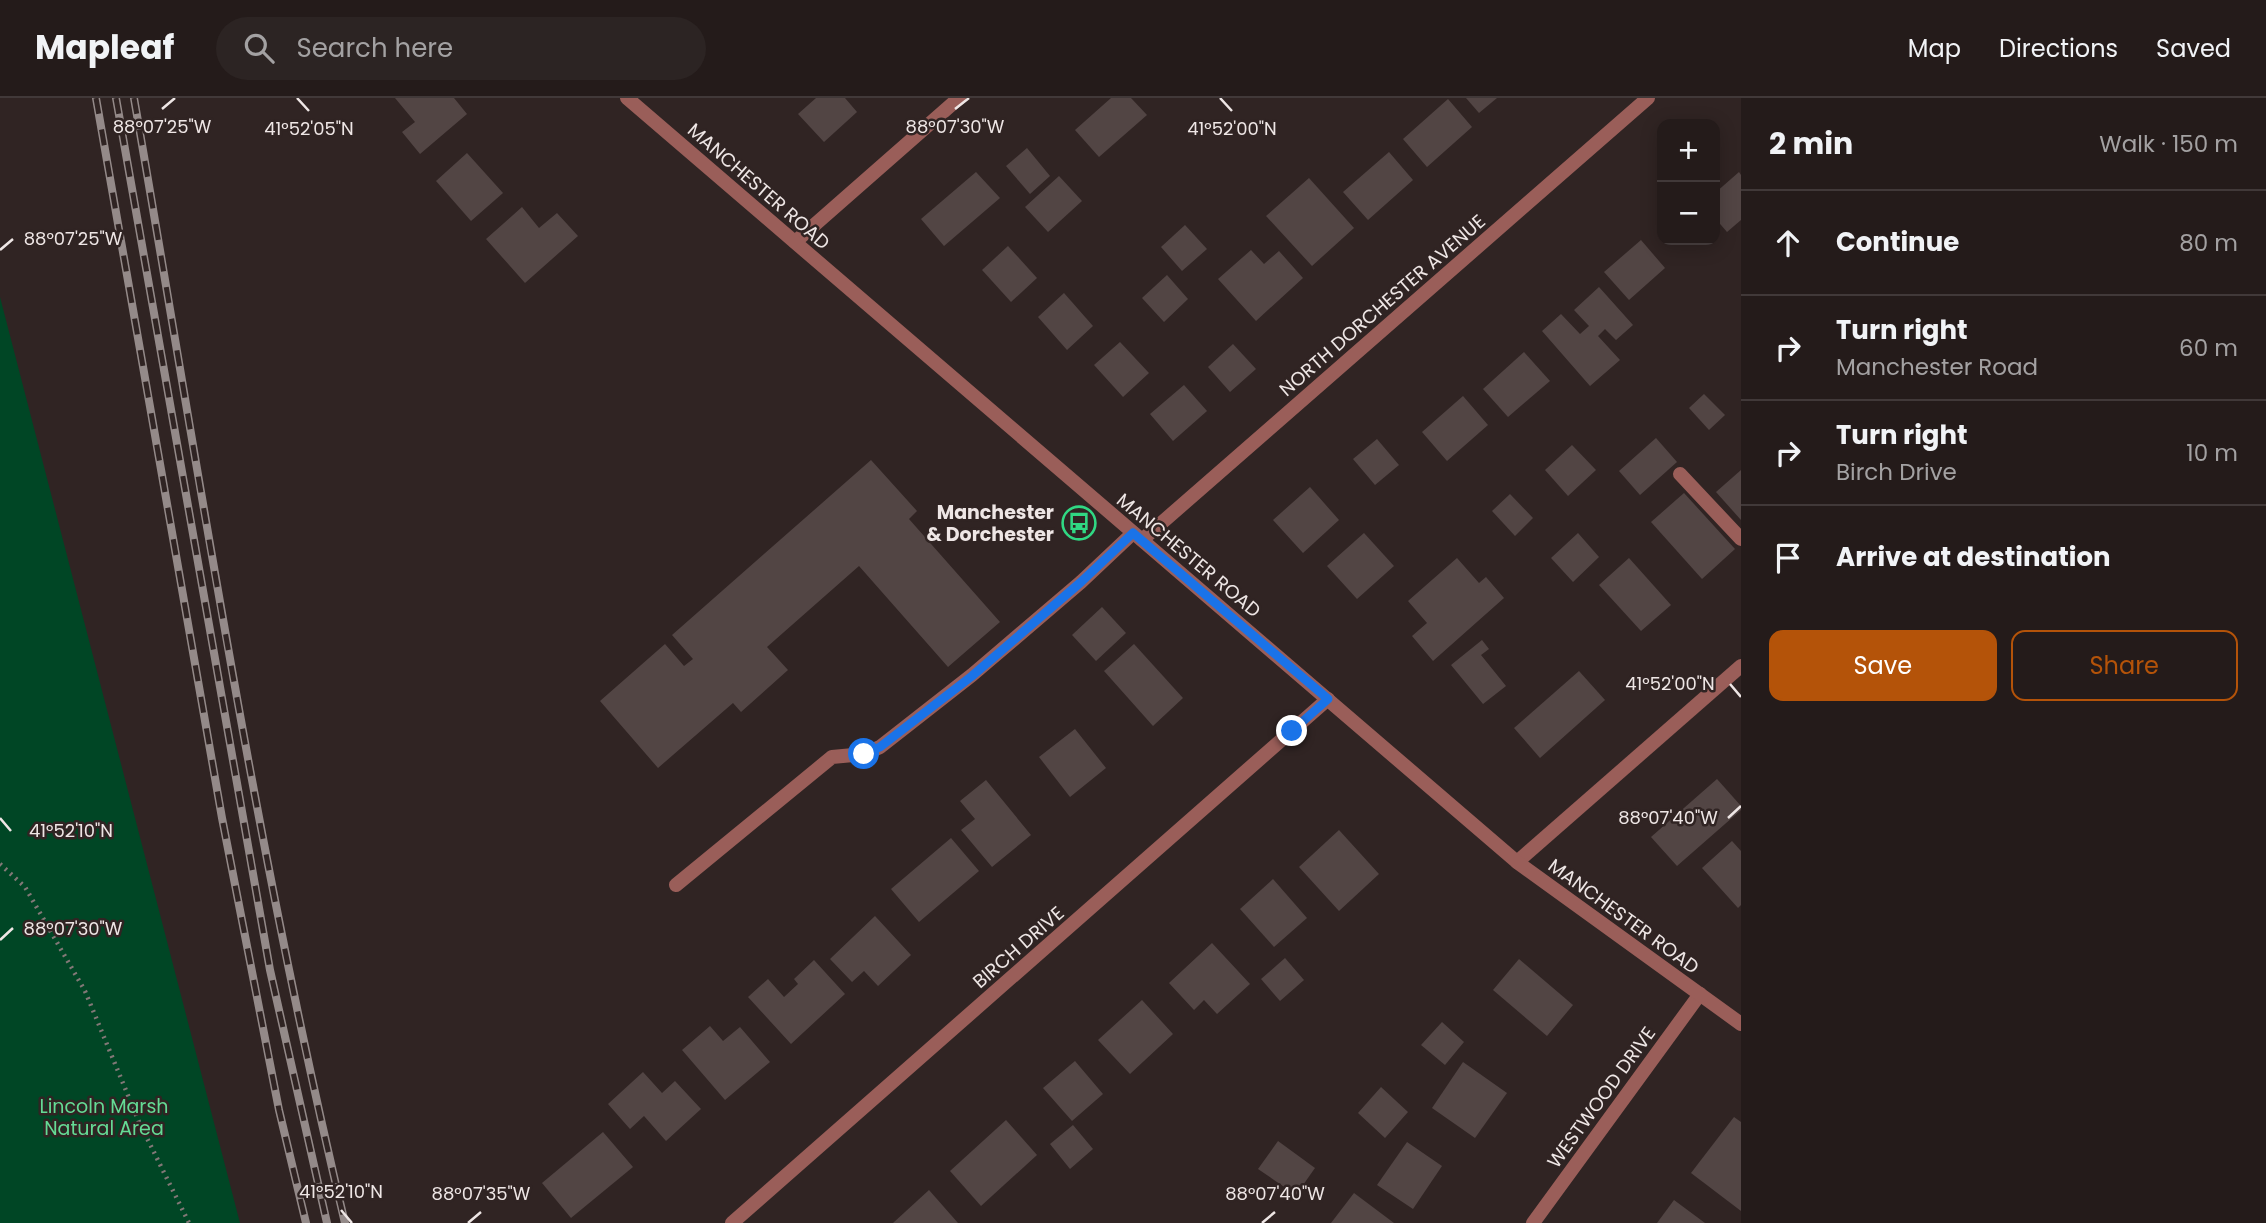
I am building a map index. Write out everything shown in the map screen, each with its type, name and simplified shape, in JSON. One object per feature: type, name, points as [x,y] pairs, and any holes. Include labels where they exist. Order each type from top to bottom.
[{"type":"street","name":"MANCHESTER ROAD","points":[[627,98],[1517,863],[1741,1024]]},
{"type":"street","points":[[795,242],[959,98]]},
{"type":"street","name":"NORTH DORCHESTER AVENUE","points":[[676,885],[832,757],[864,754],[880,747],[972,676],[1648,98]]},
{"type":"street","points":[[1680,474],[1741,539]]},
{"type":"street","points":[[1517,863],[1741,666]]},
{"type":"street","name":"BIRCH DRIVE","points":[[733,1223],[1328,699]]},
{"type":"street","name":"WESTWOOD DRIVE","points":[[1533,1223],[1700,994]]},
{"type":"path","points":[[0,864],[25,887],[85,991],[139,1122],[189,1223]]},
{"type":"green space","name":"Lincoln Marsh Natural Area","points":[[0,297],[240,1223],[0,1223]]},
{"type":"building","points":[[395,98],[454,98],[467,114],[420,154],[402,132],[415,122]]},
{"type":"building","points":[[816,98],[845,98],[857,112],[824,142],[798,114]]},
{"type":"building","points":[[1111,98],[1131,98],[1147,115],[1099,157],[1075,130]]},
{"type":"building","points":[[1466,98],[1497,98],[1479,113]]},
{"type":"building","points":[[1448,99],[1472,127],[1427,167],[1403,139]]},
{"type":"building","points":[[1027,148],[1050,176],[1030,194],[1006,166]]},
{"type":"building","points":[[1389,152],[1413,180],[1368,220],[1343,192]]},
{"type":"building","points":[[467,153],[503,193],[471,221],[436,181]]},
{"type":"building","points":[[976,172],[1000,198],[944,246],[921,219]]},
{"type":"building","points":[[1739,172],[1741,220],[1727,232],[1720,224],[1720,189]]},
{"type":"building","points":[[1059,176],[1082,201],[1048,232],[1025,207]]},
{"type":"building","points":[[1309,178],[1354,228],[1312,266],[1266,216]]},
{"type":"building","points":[[522,207],[539,228],[557,213],[578,236],[525,283],[486,239]]},
{"type":"building","points":[[1185,225],[1207,249],[1182,271],[1161,247]]},
{"type":"building","points":[[1641,240],[1665,268],[1629,300],[1604,272]]},
{"type":"building","points":[[1008,246],[1037,278],[1011,302],[982,270]]},
{"type":"building","points":[[1251,250],[1264,264],[1279,251],[1303,278],[1256,321],[1218,279]]},
{"type":"building","points":[[1167,275],[1188,299],[1164,322],[1142,298]]},
{"type":"building","points":[[1599,287],[1633,325],[1616,340],[1605,329],[1598,336],[1620,360],[1590,386],[1542,331],[1561,314],[1580,334],[1589,326],[1574,310]]},
{"type":"building","points":[[1064,293],[1093,326],[1067,350],[1038,317]]},
{"type":"building","points":[[1120,342],[1149,373],[1123,397],[1094,365]]},
{"type":"building","points":[[1233,344],[1256,369],[1230,392],[1208,367]]},
{"type":"building","points":[[1524,352],[1550,381],[1508,417],[1483,389]]},
{"type":"building","points":[[1184,385],[1207,411],[1173,441],[1150,414]]},
{"type":"building","points":[[1704,394],[1725,415],[1709,430],[1689,408]]},
{"type":"building","points":[[1463,396],[1488,425],[1447,461],[1422,432]]},
{"type":"building","points":[[1656,438],[1677,462],[1640,495],[1619,471]]},
{"type":"building","points":[[1377,439],[1399,465],[1375,485],[1353,459]]},
{"type":"building","points":[[1572,445],[1596,470],[1568,496],[1545,470]]},
{"type":"building","points":[[871,460],[917,511],[909,519],[1000,622],[948,667],[859,566],[767,647],[788,670],[741,712],[733,703],[658,768],[600,701],[665,644],[684,666],[693,659],[672,635]]},
{"type":"building","points":[[1741,470],[1741,520],[1716,492]]},
{"type":"building","points":[[1310,487],[1339,520],[1303,553],[1273,520]]},
{"type":"building","points":[[1684,493],[1735,549],[1702,579],[1651,522]]},
{"type":"building","points":[[1510,494],[1533,518],[1515,536],[1492,511]]},
{"type":"building","points":[[1364,533],[1394,566],[1357,599],[1327,566]]},
{"type":"building","points":[[1578,533],[1599,557],[1573,582],[1551,558]]},
{"type":"building","points":[[1457,558],[1479,583],[1486,577],[1504,598],[1433,661],[1412,636],[1427,623],[1408,601]]},
{"type":"building","points":[[1629,558],[1671,605],[1641,631],[1599,585]]},
{"type":"building","points":[[1102,607],[1126,633],[1096,661],[1072,635]]},
{"type":"building","points":[[1482,640],[1489,649],[1481,655],[1506,686],[1483,704],[1451,665]]},
{"type":"building","points":[[1134,644],[1183,698],[1153,726],[1104,671]]},
{"type":"building","points":[[1579,671],[1605,700],[1540,758],[1514,728]]},
{"type":"building","points":[[1075,729],[1106,768],[1070,797],[1039,757]]},
{"type":"building","points":[[1717,779],[1741,806],[1741,810],[1677,866],[1651,837]]},
{"type":"building","points":[[986,780],[1031,835],[992,867],[961,830],[975,819],[960,801]]},
{"type":"building","points":[[1339,830],[1379,874],[1339,911],[1299,867]]},
{"type":"building","points":[[951,838],[979,871],[919,922],[891,889]]},
{"type":"building","points":[[1732,841],[1741,851],[1741,905],[1738,908],[1702,868]]},
{"type":"building","points":[[1273,879],[1307,918],[1274,947],[1240,909]]},
{"type":"building","points":[[875,916],[911,955],[878,986],[864,971],[852,982],[830,959]]},
{"type":"building","points":[[1212,943],[1250,984],[1217,1014],[1204,1000],[1194,1010],[1169,983]]},
{"type":"building","points":[[1285,958],[1304,980],[1280,1001],[1261,979]]},
{"type":"building","points":[[1519,959],[1573,1005],[1547,1036],[1493,990]]},
{"type":"building","points":[[814,960],[845,994],[791,1044],[748,997],[768,979],[784,997],[798,984],[794,979]]},
{"type":"building","points":[[1142,1000],[1173,1034],[1130,1074],[1098,1040]]},
{"type":"building","points":[[1442,1022],[1464,1042],[1445,1065],[1421,1045]]},
{"type":"building","points":[[710,1026],[723,1041],[740,1027],[770,1062],[725,1100],[682,1050]]},
{"type":"building","points":[[1075,1061],[1103,1094],[1072,1121],[1043,1088]]},
{"type":"building","points":[[1463,1062],[1507,1093],[1475,1138],[1432,1108]]},
{"type":"building","points":[[643,1072],[662,1093],[675,1081],[701,1109],[666,1141],[644,1116],[630,1129],[608,1104]]},
{"type":"building","points":[[1381,1087],[1408,1112],[1385,1138],[1358,1113]]},
{"type":"building","points":[[1734,1117],[1741,1122],[1741,1211],[1691,1173]]},
{"type":"building","points":[[1006,1120],[1037,1155],[981,1206],[950,1171]]},
{"type":"building","points":[[1073,1125],[1093,1149],[1070,1169],[1050,1144]]},
{"type":"building","points":[[603,1132],[633,1167],[571,1218],[542,1183]]},
{"type":"building","points":[[1278,1141],[1315,1168],[1296,1195],[1258,1169]]},
{"type":"building","points":[[1407,1142],[1442,1166],[1413,1209],[1377,1185]]},
{"type":"building","points":[[929,1190],[958,1223],[893,1223]]},
{"type":"building","points":[[1354,1193],[1394,1223],[1331,1223]]},
{"type":"building","points":[[1674,1200],[1705,1223],[1657,1223]]},
{"type":"railway","points":[[96,98],[222,818],[279,1110],[306,1223]]},
{"type":"railway","points":[[116,98],[270,970],[327,1223]]},
{"type":"railway","points":[[134,98],[256,803],[313,1084],[345,1223]]},
{"type":"place","name":"Manchester & Dorchester","points":[[1079,523]]},
{"type":"route","points":[[864,754],[880,747],[972,676],[1081,582],[1133,533],[1328,699],[1292,731]]}]
